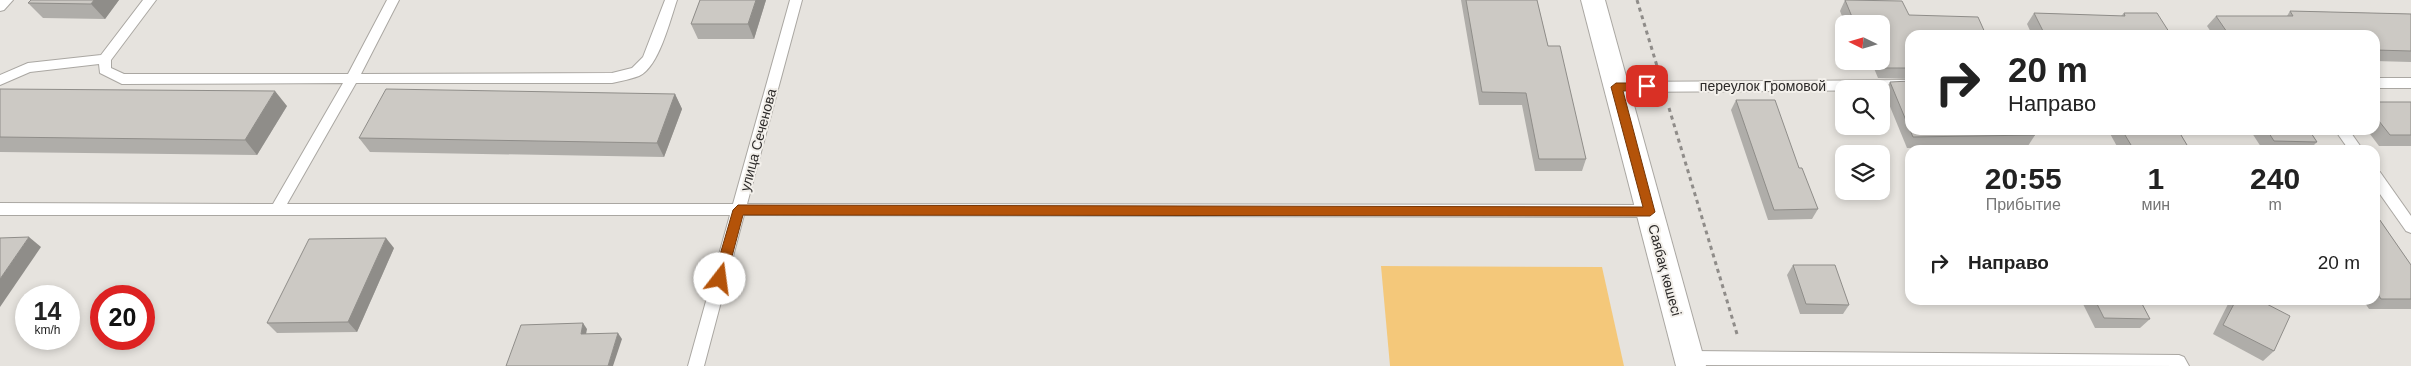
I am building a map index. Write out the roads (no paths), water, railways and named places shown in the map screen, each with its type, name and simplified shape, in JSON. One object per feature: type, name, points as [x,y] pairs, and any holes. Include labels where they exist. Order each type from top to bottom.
[{"type":"street","name":"Саябақ көшесі","points":[[1593,0],[1690,362]]},
{"type":"lane","points":[[0,7],[6,0]]},
{"type":"lane","points":[[150,0],[105,59],[105,70],[122,79],[612,78],[636,72],[649,60],[670,0]]},
{"type":"lane","points":[[277,209],[352,79],[393,0]]},
{"type":"lane","name":"улица Сеченова","points":[[696,366],[796,0]]},
{"type":"lane","points":[[0,80],[28,68],[105,59]]},
{"type":"lane","points":[[2380,83],[2411,83]]},
{"type":"lane","name":"переулок Громовой","points":[[1616,87],[1905,85]]},
{"type":"lane","points":[[2380,183],[2411,227]]},
{"type":"lane","points":[[0,209],[1650,212]]},
{"type":"lane","points":[[1690,362],[1744,358],[2179,362],[2181,366]]}]
